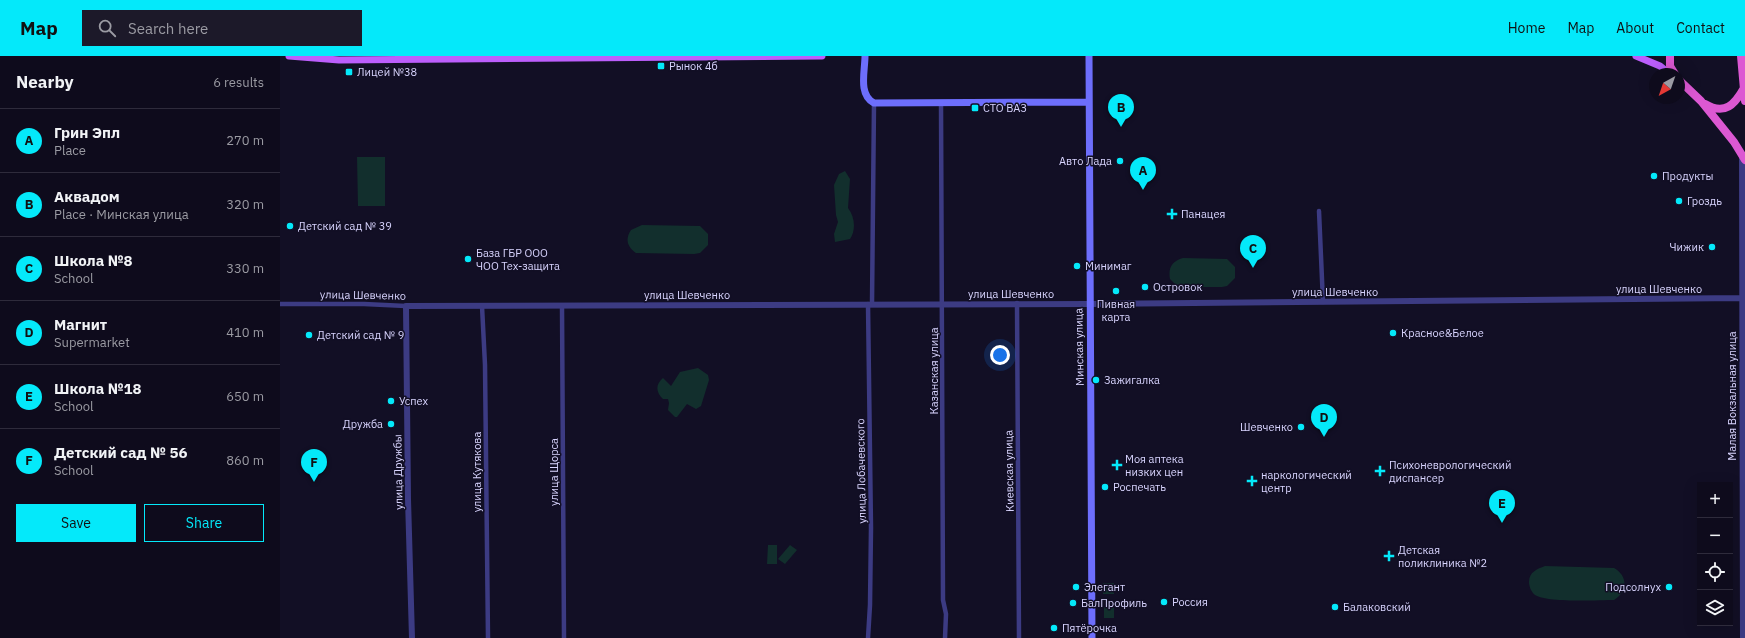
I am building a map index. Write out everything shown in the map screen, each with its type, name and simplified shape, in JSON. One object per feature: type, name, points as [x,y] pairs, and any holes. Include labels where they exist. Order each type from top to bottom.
[{"type":"highway","points":[[1670,56],[1671,68]]},
{"type":"highway","points":[[1741,56],[1745,101]]},
{"type":"highway","points":[[1685,87],[1701,102],[1744,157]]},
{"type":"highway","points":[[1701,102],[1711,108],[1726,108],[1733,104],[1744,88]]},
{"type":"main road","points":[[293,56],[339,60],[822,56]]},
{"type":"main road","points":[[865,56],[865,96],[869,101],[874,103],[1089,102]]},
{"type":"main road","name":"Минская улица","points":[[1089,56],[1089,304],[1092,638]]},
{"type":"main road","points":[[1636,56],[1662,68]]},
{"type":"street","name":"улица Лобачевского","points":[[868,638],[871,528],[870,304],[874,103]]},
{"type":"street","name":"Казанская улица","points":[[941,103],[943,600],[946,614],[945,638]]},
{"type":"street","name":"Малая Вокзальная улица","points":[[1743,638],[1742,189],[1744,157]]},
{"type":"street","points":[[1319,211],[1323,302]]},
{"type":"street","name":"улица Шевченко","points":[[280,304],[562,306],[1017,303],[1089,304],[1742,298]]},
{"type":"street","name":"Киевская улица","points":[[1017,303],[1019,638]]},
{"type":"street","name":"улица Дружбы","points":[[406,306],[408,499],[412,638]]},
{"type":"street","name":"улица Кутякова","points":[[482,306],[485,365],[488,638]]},
{"type":"street","name":"улица Щорса","points":[[562,306],[564,638]]},
{"type":"green space","points":[[357,157],[385,157],[385,206],[358,206]]},
{"type":"green space","points":[[845,171],[850,179],[848,208],[852,215],[854,228],[850,239],[835,242],[834,234],[838,222],[836,215],[834,185],[839,174]]},
{"type":"green space","points":[[642,225],[700,226],[708,234],[708,245],[700,253],[694,254],[636,253],[628,243],[628,237],[631,230]]},
{"type":"green space","points":[[1183,258],[1227,259],[1235,267],[1235,278],[1227,286],[1222,287],[1178,287],[1170,279],[1170,268],[1176,261]]},
{"type":"green space","points":[[698,368],[708,375],[709,380],[701,406],[696,409],[687,404],[677,417],[675,417],[668,410],[668,399],[663,399],[659,394],[657,388],[659,383],[663,378],[671,386],[680,372]]},
{"type":"green space","points":[[768,545],[777,545],[777,564],[767,564]]},
{"type":"green space","points":[[790,545],[797,550],[785,564],[778,559]]},
{"type":"green space","points":[[1545,566],[1614,568],[1619,571],[1624,579],[1624,588],[1619,596],[1614,600],[1585,601],[1541,598],[1535,595],[1530,589],[1529,579],[1534,571]]},
{"type":"green space","points":[[1103,583],[1114,583],[1114,594],[1103,594]]},
{"type":"green space","points":[[1104,607],[1114,607],[1114,618],[1104,618]]},
{"type":"place","name":"Рынок 4б","points":[[661,66]]},
{"type":"place","name":"Лицей №38","points":[[349,72]]},
{"type":"place","name":"СТО ВАЗ","points":[[975,108]]},
{"type":"place","name":"Аквадом","points":[[1121,127]]},
{"type":"place","name":"Авто Лада","points":[[1120,161]]},
{"type":"place","name":"Продукты","points":[[1654,176]]},
{"type":"place","name":"Грин Эпл","points":[[1143,190]]},
{"type":"place","name":"Гроздь","points":[[1679,201]]},
{"type":"place","name":"Панацея","points":[[1172,214]]},
{"type":"place","name":"Детский сад № 39","points":[[290,226]]},
{"type":"place","name":"Чижик","points":[[1712,247]]},
{"type":"place","name":"База ГБР ООО ЧОО Тех-защита","points":[[468,259]]},
{"type":"place","name":"Минимаг","points":[[1077,266]]},
{"type":"place","name":"Школа №8","points":[[1253,268]]},
{"type":"place","name":"Островок","points":[[1145,287]]},
{"type":"place","name":"Пивная карта","points":[[1116,291]]},
{"type":"place","name":"Красное&Белое","points":[[1393,333]]},
{"type":"place","name":"Детский сад № 9","points":[[309,335]]},
{"type":"place","name":"Зажигалка","points":[[1096,380]]},
{"type":"place","name":"Успех","points":[[391,401]]},
{"type":"place","name":"Дружба","points":[[391,424]]},
{"type":"place","name":"Шевченко","points":[[1301,427]]},
{"type":"place","name":"Магнит","points":[[1324,437]]},
{"type":"place","name":"Моя аптека низких цен","points":[[1117,465]]},
{"type":"place","name":"Психоневрологический диспансер","points":[[1380,471]]},
{"type":"place","name":"наркологический центр","points":[[1252,481]]},
{"type":"place","name":"Детский сад № 56","points":[[314,482]]},
{"type":"place","name":"Роспечать","points":[[1105,487]]},
{"type":"place","name":"Школа №18","points":[[1502,523]]},
{"type":"place","name":"Детская поликлиника №2","points":[[1389,556]]},
{"type":"place","name":"Элегант","points":[[1076,587]]},
{"type":"place","name":"Подсолнух","points":[[1669,587]]},
{"type":"place","name":"Россия","points":[[1164,602]]},
{"type":"place","name":"БалПрофиль","points":[[1073,603]]},
{"type":"place","name":"Балаковский","points":[[1335,607]]},
{"type":"place","name":"Пятёрочка","points":[[1054,628]]}]
